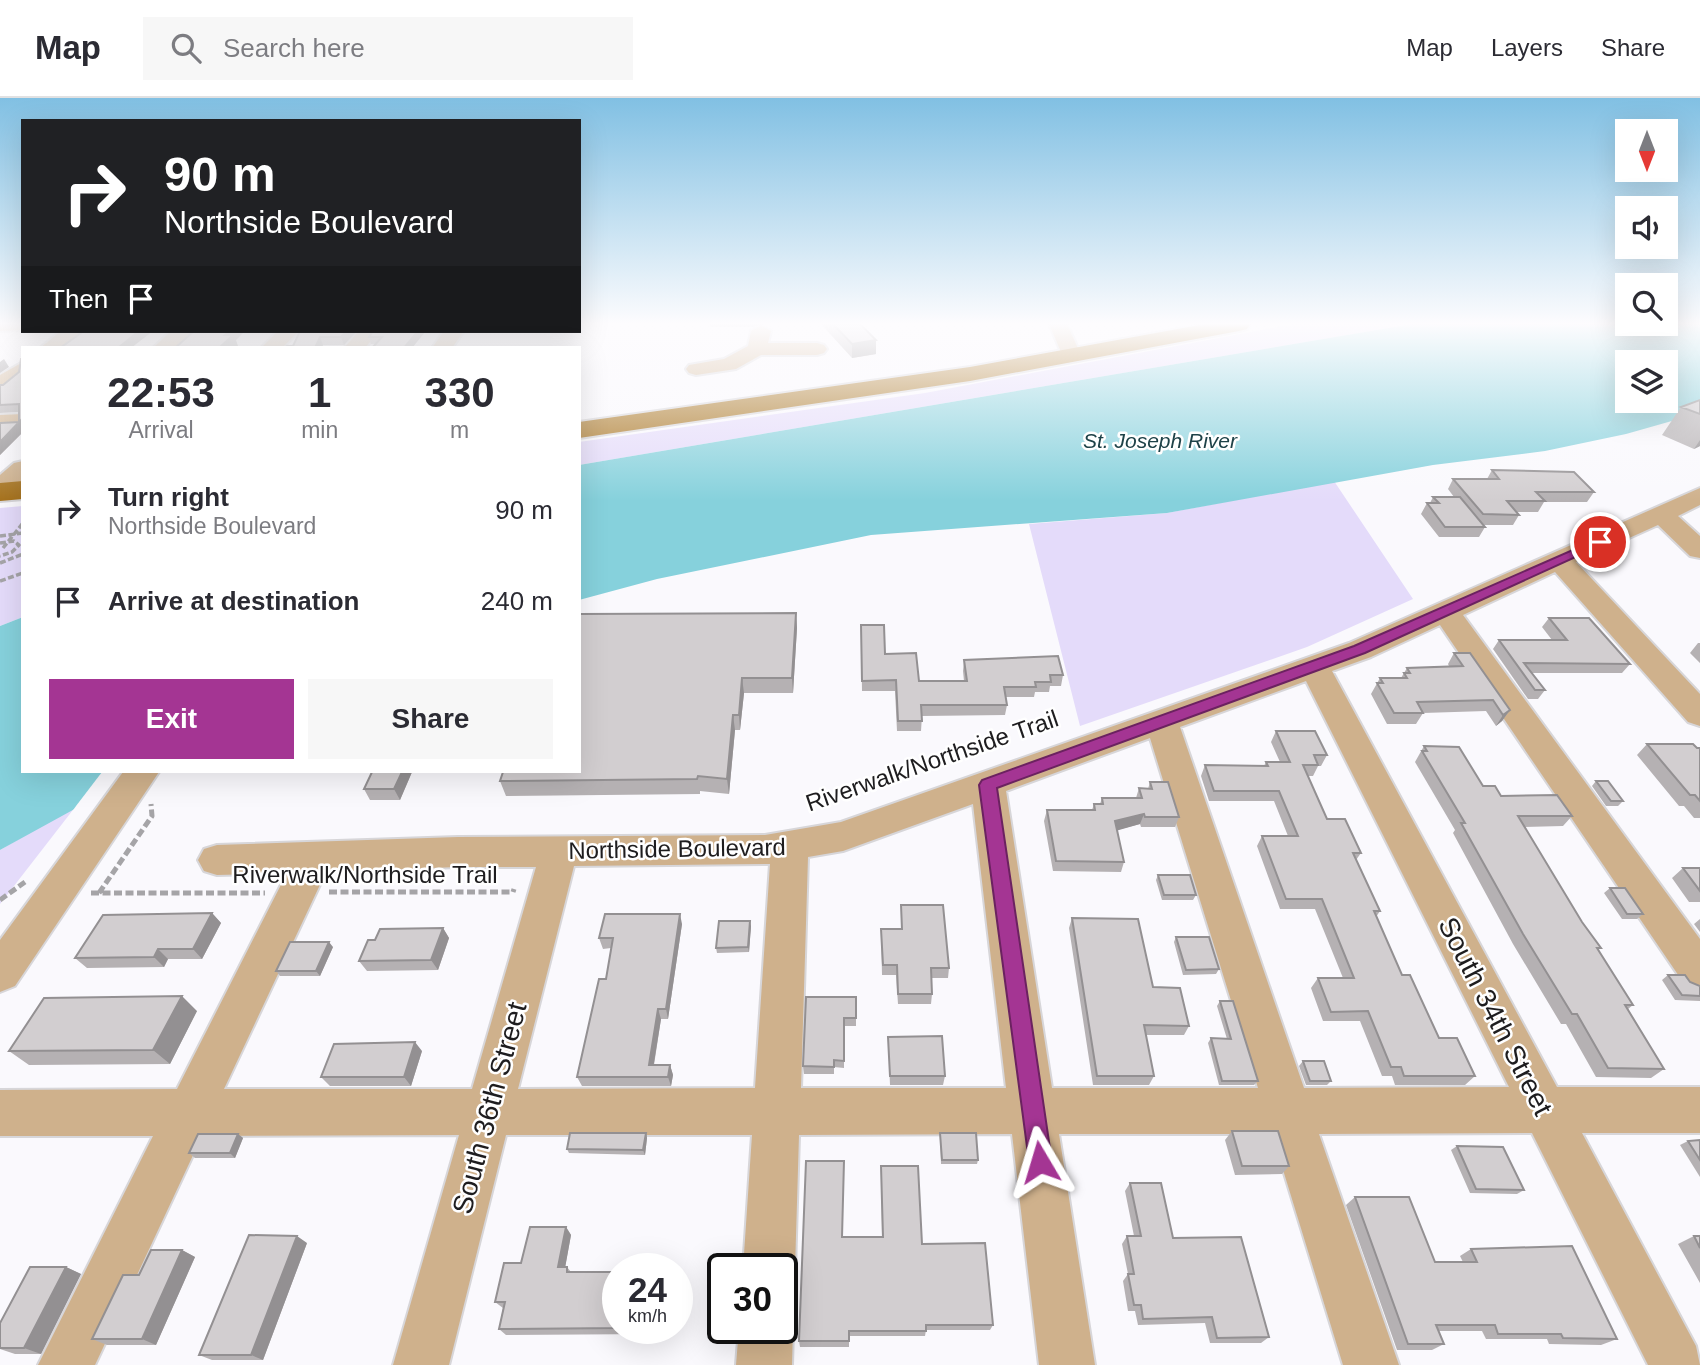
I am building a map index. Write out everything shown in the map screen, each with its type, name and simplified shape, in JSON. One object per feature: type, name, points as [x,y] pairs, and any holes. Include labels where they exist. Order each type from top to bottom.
[{"type":"main road","points":[[581,430],[917,383]]},
{"type":"main road","points":[[0,490],[21,490]]},
{"type":"street","points":[[0,422],[21,421]]},
{"type":"street","points":[[0,490],[21,470]]},
{"type":"street","name":"Northside Boulevard","points":[[217,860],[305,875],[542,851],[790,847],[843,836],[1314,667],[1700,496]]},
{"type":"street","points":[[1661,514],[1700,550]]},
{"type":"street","points":[[1559,560],[1700,714]]},
{"type":"street","points":[[1445,611],[1700,972]]},
{"type":"street","name":"South 34th Street","points":[[1314,667],[1677,1365]]},
{"type":"street","points":[[1162,722],[1371,1365]]},
{"type":"street","points":[[988,785],[1067,1365]]},
{"type":"street","points":[[0,934],[107,821],[146,788]]},
{"type":"street","points":[[770,1253],[790,847]]},
{"type":"street","name":"South 36th Street","points":[[421,1365],[487,1112],[542,851]]},
{"type":"street","points":[[66,1365],[305,875]]},
{"type":"street","points":[[0,973],[30,900]]},
{"type":"street","points":[[0,1113],[1700,1110]]},
{"type":"street","points":[[764,1365],[765,1344]]},
{"type":"path","points":[[3,548],[21,526]]},
{"type":"path","points":[[0,536],[21,533]]},
{"type":"path","points":[[0,543],[9,541],[19,543],[21,547],[0,556]]},
{"type":"path","points":[[0,563],[21,555]]},
{"type":"path","points":[[0,581],[21,574]]},
{"type":"path","points":[[99,893],[152,816],[146,788]]},
{"type":"path","name":"Riverwalk/Northside Trail","points":[[89,893],[305,875],[513,892],[542,851]]},
{"type":"path","points":[[0,900],[30,900]]},
{"type":"shaded area","points":[[978,383],[1063,383],[581,465],[581,442]]},
{"type":"shaded area","points":[[1334,481],[1413,599],[1307,647],[1080,726],[1029,524],[1167,513]]},
{"type":"shaded area","points":[[21,506],[21,618],[0,626],[0,508]]},
{"type":"shaded area","points":[[76,806],[0,904],[0,850]]},
{"type":"water","name":"St. Joseph River","points":[[1063,383],[1615,383],[1615,413],[1678,413],[1678,383],[1700,383],[1700,413],[1626,434],[1545,451],[1433,465],[1167,513],[871,535],[657,579],[581,599],[581,465]]},
{"type":"water","points":[[21,618],[21,773],[140,773],[0,850],[0,626]]},
{"type":"pier","points":[[101,773],[144,773],[71,813]]},
{"type":"building","points":[[21,383],[21,420],[0,442],[0,423],[19,422],[19,404],[0,405],[0,385]]},
{"type":"building","points":[[1700,400],[1700,414],[1681,407]]},
{"type":"building","points":[[1492,470],[1574,472],[1594,492],[1536,492],[1545,501],[1507,501],[1519,515],[1483,514],[1453,479],[1499,479]]},
{"type":"building","points":[[1433,497],[1460,497],[1485,527],[1445,527],[1427,503],[1439,503]]},
{"type":"building","points":[[796,613],[792,678],[742,678],[739,715],[733,715],[727,779],[698,776],[697,779],[500,781],[503,773],[581,773],[581,614]]},
{"type":"building","points":[[1549,618],[1589,618],[1630,664],[1524,663],[1545,690],[1535,690],[1499,640],[1567,640]]},
{"type":"building","points":[[861,625],[884,625],[885,654],[916,653],[919,681],[967,681],[964,660],[1058,656],[1063,675],[1050,675],[1051,682],[1035,682],[1036,687],[1004,687],[1007,705],[921,705],[922,721],[898,721],[896,680],[862,681]]},
{"type":"building","points":[[1454,653],[1470,653],[1510,710],[1503,715],[1493,700],[1417,702],[1423,713],[1394,713],[1377,683],[1383,683],[1380,678],[1407,678],[1404,673],[1410,673],[1407,668],[1463,666]]},
{"type":"building","points":[[1276,731],[1315,731],[1327,755],[1314,755],[1318,765],[1303,765],[1327,819],[1345,819],[1361,853],[1353,853],[1380,911],[1374,911],[1402,975],[1410,975],[1439,1038],[1457,1038],[1475,1076],[1404,1076],[1401,1067],[1391,1067],[1368,1011],[1331,1012],[1318,978],[1354,978],[1322,899],[1286,899],[1262,836],[1298,836],[1279,791],[1214,791],[1205,765],[1268,766],[1266,762],[1290,762]]},
{"type":"building","points":[[1647,744],[1693,744],[1700,748],[1700,801],[1695,795],[1690,795]]},
{"type":"building","points":[[1424,746],[1459,747],[1483,786],[1495,786],[1501,796],[1557,795],[1572,816],[1518,816],[1582,922],[1601,948],[1597,948],[1633,1005],[1625,1005],[1664,1069],[1608,1068],[1577,1014],[1572,1014],[1523,934],[1461,823],[1465,823],[1422,751],[1427,751]]},
{"type":"building","points":[[372,773],[402,773],[394,789],[364,789]]},
{"type":"building","points":[[1596,781],[1608,781],[1623,801],[1611,801]]},
{"type":"building","points":[[1150,782],[1168,782],[1179,817],[1145,817],[1144,814],[1115,821],[1124,862],[1056,861],[1047,810],[1095,810],[1094,804],[1103,804],[1102,798],[1142,798],[1139,788],[1152,789]]},
{"type":"building","points":[[1683,868],[1700,868],[1700,891]]},
{"type":"building","points":[[1158,875],[1190,875],[1196,895],[1164,895]]},
{"type":"building","points":[[1610,888],[1625,888],[1643,914],[1627,914]]},
{"type":"building","points":[[901,905],[943,905],[949,968],[931,968],[932,994],[898,994],[897,965],[883,965],[881,929],[902,929]]},
{"type":"building","points":[[212,913],[193,949],[158,949],[154,957],[75,958],[103,915]]},
{"type":"building","points":[[605,914],[680,914],[666,1009],[658,1009],[649,1065],[670,1065],[668,1077],[577,1077],[599,979],[606,979],[613,938],[599,938]]},
{"type":"building","points":[[1072,918],[1138,919],[1153,987],[1180,988],[1189,1026],[1144,1025],[1154,1076],[1097,1076]]},
{"type":"building","points":[[719,921],[750,921],[748,947],[716,948]]},
{"type":"building","points":[[443,928],[431,960],[359,961],[368,940],[375,940],[380,929]]},
{"type":"building","points":[[1176,937],[1209,937],[1219,969],[1186,970]]},
{"type":"building","points":[[290,942],[329,942],[316,971],[276,971]]},
{"type":"building","points":[[1668,975],[1685,975],[1690,982],[1700,986],[1700,996],[1682,995]]},
{"type":"building","points":[[182,996],[153,1050],[9,1051],[44,998]]},
{"type":"building","points":[[806,997],[856,997],[856,1018],[844,1018],[844,1061],[834,1060],[834,1067],[803,1066]]},
{"type":"building","points":[[1220,1001],[1233,1001],[1258,1081],[1222,1081],[1211,1038],[1231,1039]]},
{"type":"building","points":[[942,1036],[945,1076],[890,1076],[888,1037]]},
{"type":"building","points":[[415,1042],[404,1077],[321,1077],[334,1044]]},
{"type":"building","points":[[1303,1061],[1324,1061],[1331,1081],[1310,1081]]},
{"type":"building","points":[[1232,1131],[1278,1131],[1289,1166],[1242,1166]]},
{"type":"building","points":[[570,1133],[646,1133],[643,1150],[567,1149]]},
{"type":"building","points":[[940,1133],[976,1133],[978,1160],[942,1160]]},
{"type":"building","points":[[198,1134],[238,1134],[230,1153],[189,1153]]},
{"type":"building","points":[[1700,1140],[1700,1160],[1688,1141]]},
{"type":"building","points":[[1457,1146],[1503,1147],[1524,1190],[1476,1189]]},
{"type":"building","points":[[806,1161],[844,1161],[842,1237],[883,1237],[881,1166],[918,1166],[922,1244],[985,1243],[993,1325],[926,1325],[926,1331],[849,1331],[849,1341],[799,1341]]},
{"type":"building","points":[[1130,1183],[1161,1183],[1173,1238],[1241,1237],[1269,1337],[1217,1338],[1212,1317],[1143,1319],[1141,1305],[1134,1305],[1128,1274],[1134,1274],[1127,1236],[1141,1236]]},
{"type":"building","points":[[1355,1197],[1409,1197],[1435,1262],[1477,1262],[1471,1249],[1572,1246],[1617,1339],[1563,1338],[1561,1334],[1498,1334],[1495,1325],[1436,1325],[1444,1344],[1408,1344]]},
{"type":"building","points":[[530,1227],[566,1227],[558,1267],[567,1267],[567,1272],[602,1272],[602,1328],[499,1329],[505,1302],[495,1302],[504,1263],[521,1263]]},
{"type":"building","points":[[249,1235],[297,1236],[251,1355],[199,1355]]},
{"type":"building","points":[[1694,1236],[1700,1236],[1700,1248]]},
{"type":"building","points":[[151,1250],[182,1250],[142,1339],[92,1339],[123,1275],[139,1275]]},
{"type":"building","points":[[30,1267],[66,1267],[24,1348],[0,1348],[0,1323]]},
{"type":"route","points":[[1040,1162],[988,785],[1360,650],[1600,542]]}]
